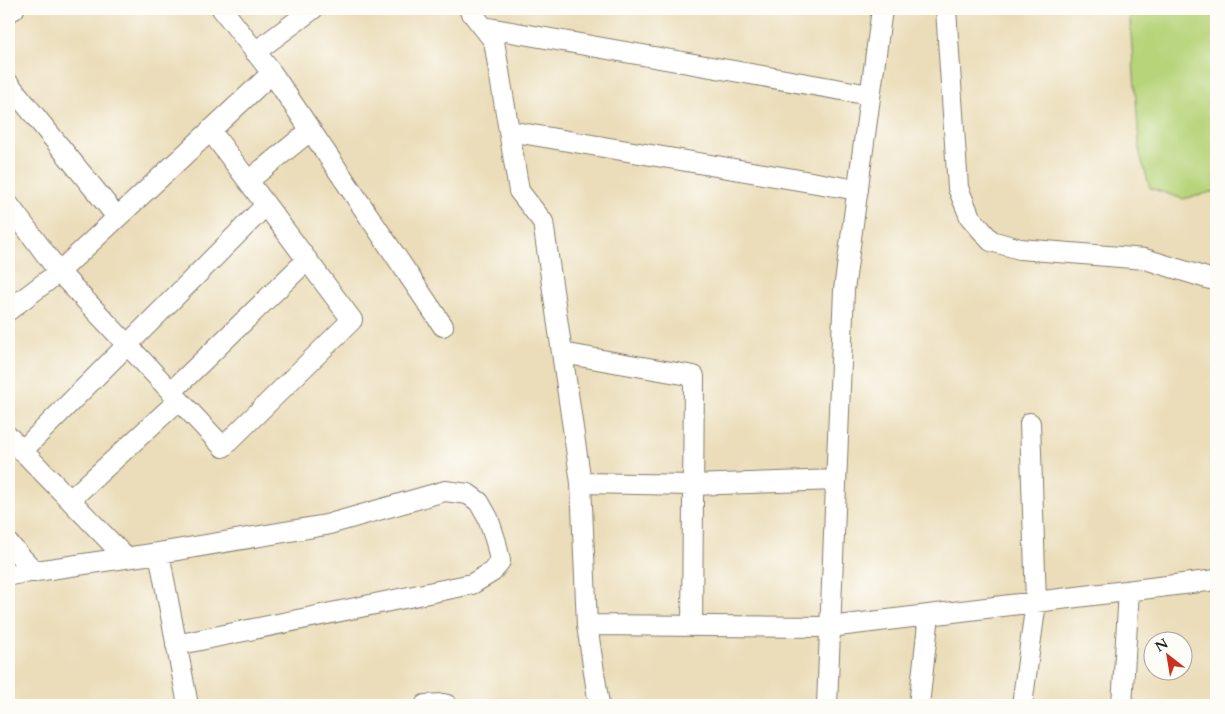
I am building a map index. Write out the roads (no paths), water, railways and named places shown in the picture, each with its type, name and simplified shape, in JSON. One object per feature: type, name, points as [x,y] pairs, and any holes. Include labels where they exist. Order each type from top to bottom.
[{"type":"street","points":[[9,12],[14,9]]},
{"type":"street","points":[[222,9],[272,73],[443,326]]},
{"type":"street","points":[[469,9],[494,41],[519,191],[543,222],[581,483],[587,625],[599,705]]},
{"type":"street","points":[[826,705],[844,290],[882,9]]},
{"type":"street","points":[[946,9],[958,188],[970,217],[991,241],[1020,249],[1145,259],[1210,279],[1216,279]]},
{"type":"street","points":[[255,52],[305,11]]},
{"type":"street","points":[[482,27],[870,95]]},
{"type":"street","points":[[9,310],[59,272],[272,73]]},
{"type":"street","points":[[9,84],[117,218]]},
{"type":"street","points":[[9,205],[59,272],[224,447],[352,320],[210,130]]},
{"type":"street","points":[[248,181],[310,130]]},
{"type":"street","points":[[509,131],[858,190]]},
{"type":"street","points":[[126,558],[16,444],[126,344],[266,205]]},
{"type":"street","points":[[70,500],[308,260]]},
{"type":"street","points":[[562,353],[694,376],[692,626]]},
{"type":"street","points":[[1022,705],[1036,602],[1030,423]]},
{"type":"street","points":[[581,483],[693,485],[836,480]]},
{"type":"street","points":[[9,575],[159,553],[326,525],[446,491],[468,494],[479,502],[488,518],[500,562],[492,572],[472,584],[176,645]]},
{"type":"street","points":[[9,544],[34,572]]},
{"type":"street","points":[[159,553],[188,705]]},
{"type":"street","points":[[587,625],[830,628],[1216,580]]},
{"type":"street","points":[[1122,705],[1129,591]]},
{"type":"street","points":[[919,705],[929,615]]},
{"type":"street","points":[[425,705],[447,705]]}]
